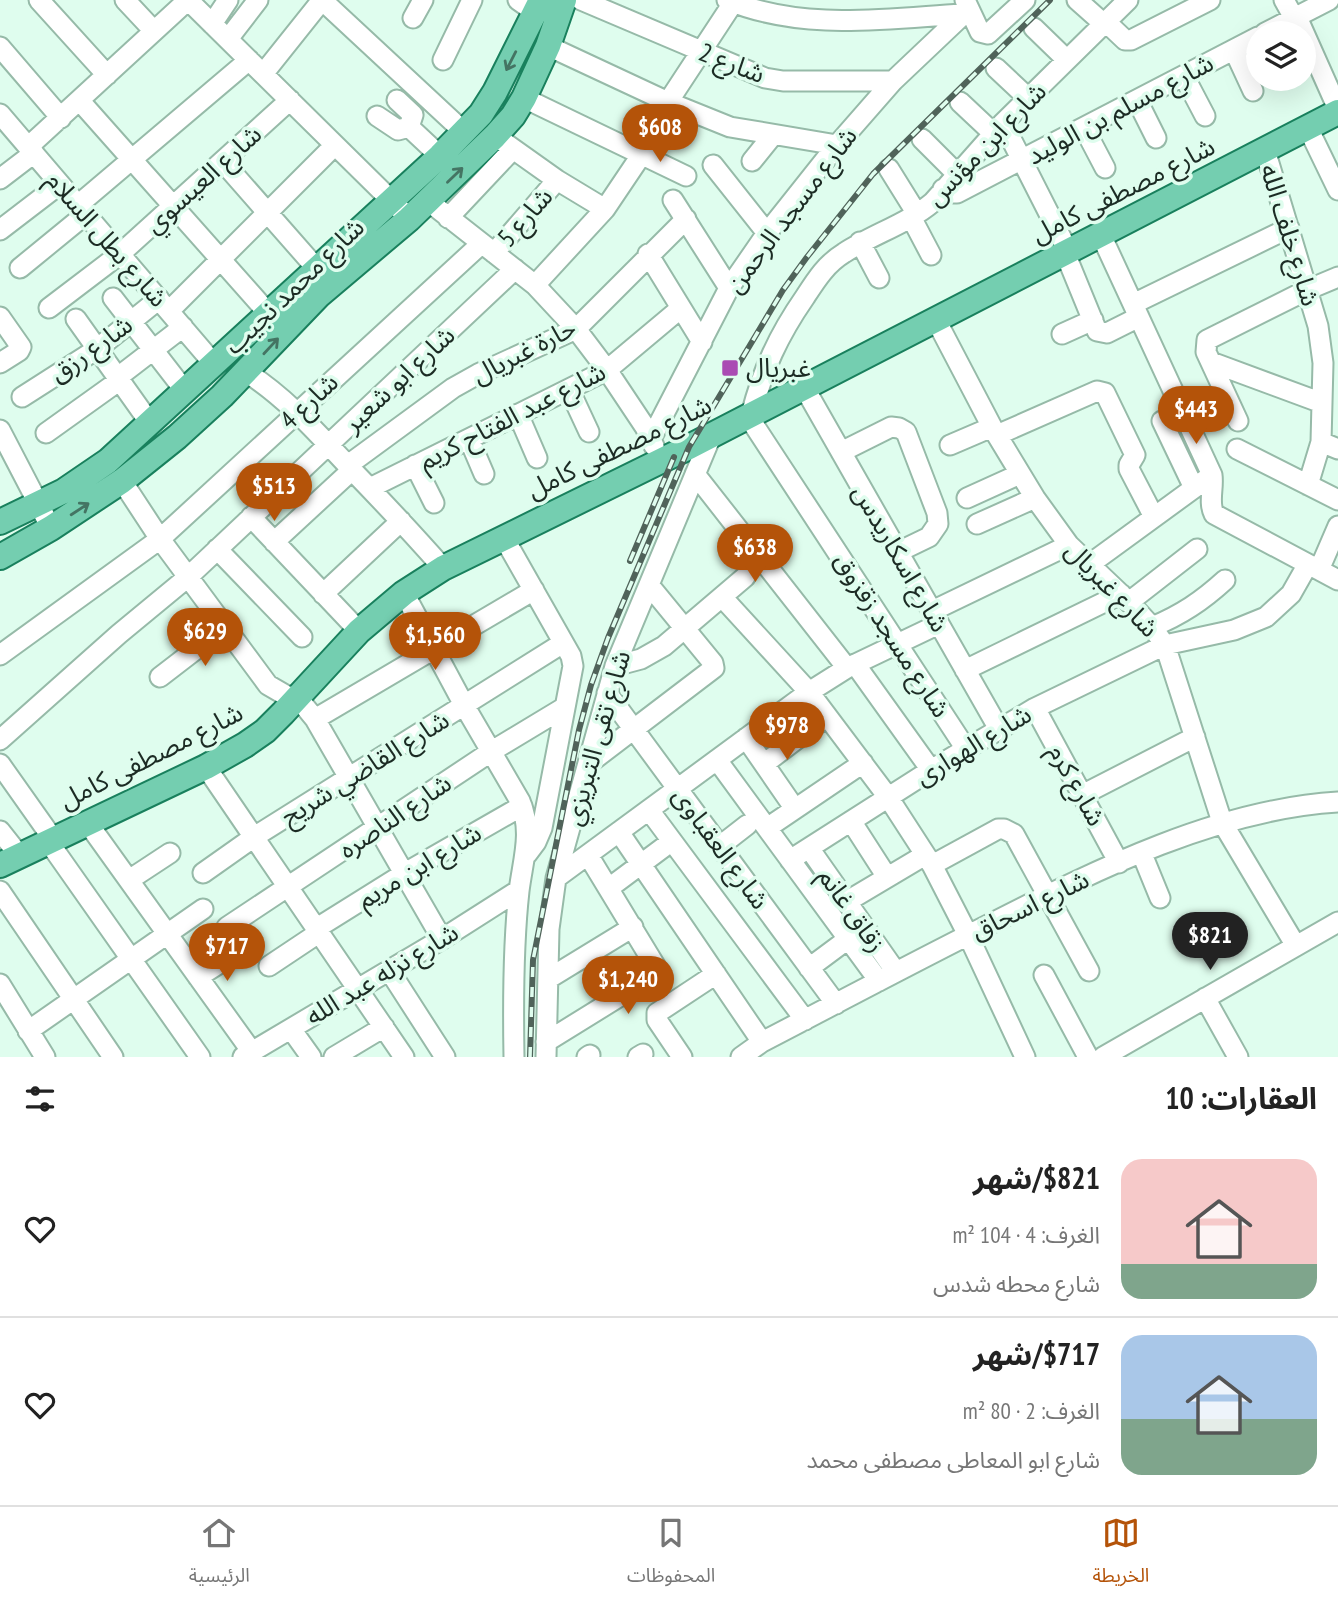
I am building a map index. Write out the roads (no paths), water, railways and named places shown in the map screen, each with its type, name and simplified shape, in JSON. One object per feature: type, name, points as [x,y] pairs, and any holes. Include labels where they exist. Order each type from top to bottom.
[{"type":"main road","name":"شارع محمد نجيب","points":[[0,556],[51,528],[122,481],[151,458],[246,372],[319,295],[428,201],[504,142],[513,116],[548,46],[564,0]]},
{"type":"main road","name":"شارع محمد نجيب","points":[[0,522],[64,491],[108,461],[440,156],[481,114],[495,92],[531,4]]},
{"type":"main road","name":"شارع مصطفى كامل","points":[[10,860],[206,766],[265,731],[359,631],[404,593],[443,568],[504,538],[655,450],[712,434],[1338,112]]},
{"type":"main road","points":[[141,431],[151,458]]},
{"type":"street","points":[[39,0],[107,75]]},
{"type":"street","points":[[125,0],[154,31]]},
{"type":"street","points":[[0,179],[79,100],[188,0],[409,219]]},
{"type":"street","points":[[212,24],[228,0]]},
{"type":"street","points":[[228,39],[258,0]]},
{"type":"street","points":[[263,74],[322,0],[464,132]]},
{"type":"street","points":[[412,18],[423,0]]},
{"type":"street","points":[[443,60],[472,0]]},
{"type":"street","name":"شارع 2","points":[[581,0],[765,78],[783,81],[893,81]]},
{"type":"street","points":[[535,285],[605,209],[642,154],[668,102],[730,1],[759,5],[804,20],[866,20],[965,8],[980,32],[988,34],[1025,0]]},
{"type":"street","points":[[1077,0],[1125,40],[1131,40],[1210,0]]},
{"type":"street","name":"شارع ابن مؤنس","points":[[750,415],[767,362],[794,312],[821,272],[860,242],[914,215],[933,202],[998,128],[1128,0]]},
{"type":"street","points":[[1284,0],[1338,112]]},
{"type":"street","points":[[1289,21],[1329,0]]},
{"type":"street","name":"شارع مسجد الرحمن","points":[[655,450],[702,342],[729,288],[767,233],[837,145],[893,81],[965,8]]},
{"type":"street","points":[[1034,28],[1067,60]]},
{"type":"street","name":"شارع مسلم بن الوليد","points":[[943,189],[957,193],[1246,44]]},
{"type":"street","points":[[548,46],[668,102],[730,127],[837,145]]},
{"type":"street","points":[[1234,50],[1246,76]]},
{"type":"street","points":[[4,58],[61,118]]},
{"type":"street","points":[[20,268],[132,160],[249,60]]},
{"type":"street","points":[[996,68],[1028,98]]},
{"type":"street","points":[[1184,76],[1205,116]]},
{"type":"street","points":[[524,98],[686,176]]},
{"type":"street","points":[[79,100],[269,314]]},
{"type":"street","name":"شارع العيسوي","points":[[49,308],[120,254],[290,100]]},
{"type":"street","points":[[397,100],[413,115],[410,127]]},
{"type":"street","points":[[1137,100],[1156,138]]},
{"type":"street","points":[[960,102],[998,128],[1022,160],[1067,252],[1097,331],[1104,334],[1136,311],[1289,228]]},
{"type":"street","points":[[377,116],[398,130],[410,127]]},
{"type":"street","name":"شارع بطل السلام","points":[[2,120],[215,363]]},
{"type":"street","points":[[410,127],[440,156]]},
{"type":"street","points":[[1084,128],[1105,168]]},
{"type":"street","points":[[1308,128],[1338,190]]},
{"type":"street","points":[[752,161],[773,135]]},
{"type":"street","points":[[922,139],[957,174]]},
{"type":"street","points":[[448,218],[504,142],[557,180],[605,209]]},
{"type":"street","name":"شارع رزق","points":[[22,397],[97,349],[131,322],[164,305],[220,259],[335,145]]},
{"type":"street","name":"شارع خلف الله","points":[[1265,150],[1318,326],[1323,363],[1322,403],[1330,445],[1308,485]]},
{"type":"street","points":[[223,162],[317,269]]},
{"type":"street","points":[[713,165],[767,233]]},
{"type":"street","points":[[890,169],[914,215],[931,256]]},
{"type":"street","name":"شارع 5","points":[[487,248],[557,180]]},
{"type":"street","points":[[0,230],[60,184]]},
{"type":"street","points":[[673,200],[729,288]]},
{"type":"street","points":[[428,201],[535,285],[576,329],[607,370],[655,450]]},
{"type":"street","name":"حارة غبريال","points":[[274,542],[350,467],[470,379],[576,329],[648,254],[686,219]]},
{"type":"street","points":[[1101,235],[1212,475],[1212,511],[1217,517],[1338,580]]},
{"type":"street","points":[[860,242],[879,278]]},
{"type":"street","name":"شارع 4","points":[[0,655],[160,539],[297,413],[487,248]]},
{"type":"street","points":[[648,254],[702,342]]},
{"type":"street","name":"شارع ابو شعير","points":[[0,740],[119,634],[188,577],[515,269]]},
{"type":"street","points":[[1238,421],[1205,348],[1209,337],[1338,277]]},
{"type":"street","points":[[113,298],[185,391]]},
{"type":"street","name":"شارع عبد الفتاح كريم","points":[[370,488],[607,370],[681,308]]},
{"type":"street","points":[[0,317],[21,348],[0,363]]},
{"type":"street","points":[[76,319],[119,378],[141,431]]},
{"type":"street","name":"شارع غبريال","points":[[936,320],[995,431],[1035,498],[1069,545],[1125,598],[1165,645],[1222,822],[1296,946]]},
{"type":"street","points":[[1062,334],[1093,320]]},
{"type":"street","points":[[46,433],[183,327]]},
{"type":"street","points":[[1210,362],[1322,403]]},
{"type":"street","points":[[246,372],[271,388],[297,413],[443,568]]},
{"type":"street","name":"شارع اسكاريدس","points":[[804,387],[999,729]]},
{"type":"street","points":[[569,389],[589,432]]},
{"type":"street","points":[[950,445],[995,431],[1097,391],[1109,397],[1135,455],[1129,469],[1154,517]]},
{"type":"street","points":[[518,414],[537,458]]},
{"type":"street","name":"شارع مسجد زقزوق","points":[[750,415],[967,750]]},
{"type":"street","points":[[1162,421],[1194,488]]},
{"type":"street","points":[[841,452],[891,427],[906,432],[937,513],[938,524],[929,537],[898,552]]},
{"type":"street","name":"شارع تقى التبريزي","points":[[546,1049],[549,929],[556,878],[615,666],[712,434]]},
{"type":"street","points":[[1,436],[51,528]]},
{"type":"street","points":[[469,439],[484,474]]},
{"type":"street","points":[[1237,449],[1338,500]]},
{"type":"street","points":[[415,465],[434,503]]},
{"type":"street","points":[[695,474],[851,666],[931,770]]},
{"type":"street","points":[[967,498],[1020,474]]},
{"type":"street","points":[[1090,564],[1212,475]]},
{"type":"street","points":[[122,481],[160,539],[268,685],[286,696],[297,697],[315,719],[442,939]]},
{"type":"street","points":[[977,524],[1035,498]]},
{"type":"street","points":[[251,517],[359,631]]},
{"type":"street","points":[[323,594],[401,521]]},
{"type":"street","name":"شارع الهوارى","points":[[790,860],[931,770],[1035,708],[1165,645],[1234,630],[1266,617],[1291,594],[1313,567],[1338,526]]},
{"type":"street","points":[[504,538],[564,643],[573,666],[542,828],[526,854]]},
{"type":"street","points":[[556,878],[809,692],[851,666],[897,643],[935,617],[1069,545]]},
{"type":"street","points":[[217,549],[302,637]]},
{"type":"street","points":[[965,670],[1125,598],[1197,549]]},
{"type":"street","points":[[615,666],[641,659],[664,646],[745,577]]},
{"type":"street","points":[[1152,627],[1179,616],[1204,600],[1225,580]]},
{"type":"street","points":[[588,764],[713,669],[713,663],[649,585]]},
{"type":"street","points":[[315,719],[534,590]]},
{"type":"street","name":"شارع تقى التبريزي","points":[[404,593],[522,806],[526,822],[526,854],[519,890],[513,1016],[514,1057]]},
{"type":"street","points":[[722,597],[809,692],[888,797],[929,860],[968,935],[1025,1057]]},
{"type":"street","points":[[160,677],[225,627]]},
{"type":"street","name":"شارع القاضي شريح","points":[[203,873],[254,837],[564,643]]},
{"type":"street","name":"شارع العقباوى","points":[[607,693],[835,1004]]},
{"type":"street","name":"شارع الناصره","points":[[227,928],[492,751],[565,707]]},
{"type":"street","name":"شارع كرم","points":[[1035,708],[1119,863]]},
{"type":"street","points":[[764,764],[827,716]]},
{"type":"street","points":[[1082,795],[1195,737]]},
{"type":"street","points":[[746,738],[795,809]]},
{"type":"street","points":[[717,760],[848,939],[887,977]]},
{"type":"street","points":[[767,828],[863,762]]},
{"type":"street","points":[[0,764],[200,1057]]},
{"type":"street","points":[[206,766],[404,1057]]},
{"type":"street","name":"شارع اسحاق","points":[[741,1057],[762,1042],[1047,894],[1119,863],[1222,822],[1338,802]]},
{"type":"street","name":"شارع ابن مريم","points":[[269,966],[405,873],[522,806]]},
{"type":"street","points":[[649,810],[804,1020]]},
{"type":"street","points":[[87,821],[198,977],[248,1054]]},
{"type":"street","points":[[851,821],[887,877]]},
{"type":"street","points":[[719,846],[747,825]]},
{"type":"street","points":[[846,901],[887,877],[998,829],[1004,829],[1014,834],[1089,971]]},
{"type":"street","points":[[0,831],[10,860]]},
{"type":"street","points":[[619,832],[762,1042]]},
{"type":"street","points":[[608,888],[672,841]]},
{"type":"street","name":"زقاق غانم","points":[[809,848],[846,901],[887,977]]},
{"type":"street","points":[[129,880],[170,853]]},
{"type":"street","points":[[1142,854],[1160,898]]},
{"type":"street","points":[[546,1049],[657,974],[658,968],[588,855]]},
{"type":"street","name":"شارع نزله عبد الله","points":[[248,1054],[519,890]]},
{"type":"street","points":[[0,891],[113,1057]]},
{"type":"street","points":[[28,1031],[202,909]]},
{"type":"street","points":[[548,979],[633,927]]},
{"type":"street","points":[[1103,1057],[1296,946],[1336,927]]},
{"type":"street","points":[[809,968],[848,939]]},
{"type":"street","points":[[198,977],[234,954]]},
{"type":"street","points":[[389,970],[445,1057]]},
{"type":"street","points":[[682,1057],[657,1020],[657,1013],[716,974]]},
{"type":"street","points":[[1044,975],[1088,1057]]},
{"type":"street","points":[[0,984],[40,1055]]},
{"type":"street","points":[[1205,998],[1238,1057]]},
{"type":"street","points":[[334,1057],[384,1027]]},
{"type":"street","points":[[291,1029],[311,1057]]},
{"type":"railway","points":[[530,1057],[533,960],[579,730],[608,638],[689,447],[783,290],[873,174],[1050,0]]},
{"type":"railway","points":[[630,561],[674,457]]},
{"type":"place","name":"غبريال","points":[[730,368]]}]
